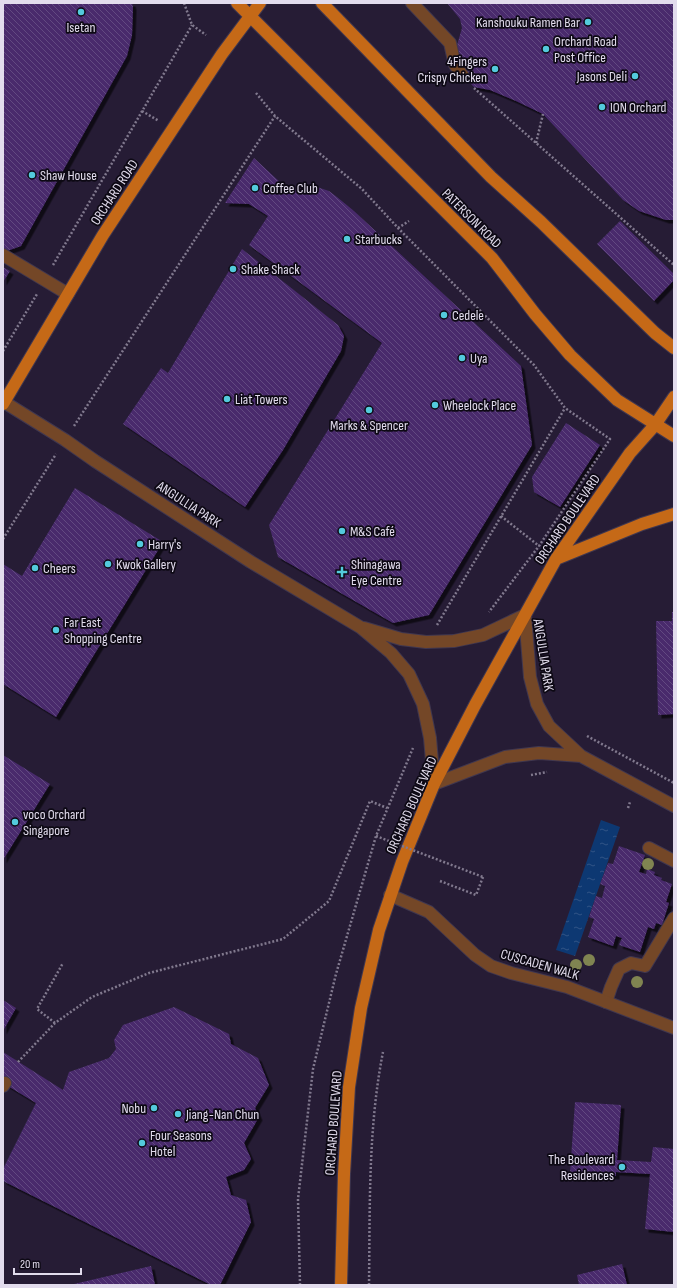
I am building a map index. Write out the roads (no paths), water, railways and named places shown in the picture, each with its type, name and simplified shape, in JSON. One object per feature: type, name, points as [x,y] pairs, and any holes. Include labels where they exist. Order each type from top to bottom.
[{"type":"main road","name":"PATERSON ROAD","points":[[237,3],[492,258],[535,314],[570,355],[617,400],[674,436]]},
{"type":"main road","name":"ORCHARD ROAD","points":[[4,403],[103,235],[222,54],[260,3]]},
{"type":"main road","points":[[322,3],[491,177],[541,222],[655,333],[674,348]]},
{"type":"main road","name":"ORCHARD BOULEVARD","points":[[341,1285],[344,1174],[349,1088],[361,1008],[379,930],[402,862],[434,784],[556,559],[630,454],[655,425],[674,397]]},
{"type":"main road","points":[[556,559],[642,524],[674,514]]},
{"type":"street","points":[[412,3],[450,43],[455,65],[463,76]]},
{"type":"street","points":[[3,255],[68,294]]},
{"type":"street","name":"ANGULLIA PARK","points":[[4,403],[65,440],[250,562],[360,627],[391,653],[409,674],[423,704],[430,738],[434,784],[505,757],[539,753],[581,756]]},
{"type":"street","name":"ANGULLIA PARK","points":[[360,627],[401,639],[426,642],[454,641],[483,636],[525,615],[530,677],[537,704],[548,726],[581,756],[674,806]]},
{"type":"street","points":[[649,848],[674,860]]},
{"type":"street","name":"CUSCADEN WALK","points":[[390,895],[429,912],[475,955],[491,966],[511,973],[566,987],[674,1028]]},
{"type":"street","points":[[606,1002],[619,970],[631,962],[645,966],[674,918]]},
{"type":"water","points":[[601,820],[620,827],[575,956],[556,950]]},
{"type":"place","name":"Isetan","points":[[81,12]]},
{"type":"place","name":"Kanshouku Ramen Bar","points":[[588,22]]},
{"type":"place","name":"Orchard Road Post Office","points":[[546,49]]},
{"type":"place","name":"4Fingers Crispy Chicken","points":[[495,69]]},
{"type":"place","name":"Jasons Deli","points":[[635,76]]},
{"type":"place","name":"ION Orchard","points":[[602,107]]},
{"type":"place","name":"Shaw House","points":[[32,175]]},
{"type":"place","name":"Coffee Club","points":[[255,188]]},
{"type":"place","name":"Starbucks","points":[[347,239]]},
{"type":"place","name":"Shake Shack","points":[[233,269]]},
{"type":"place","name":"Cedele","points":[[444,315]]},
{"type":"place","name":"Uya","points":[[462,358]]},
{"type":"place","name":"Liat Towers","points":[[227,399]]},
{"type":"place","name":"Wheelock Place","points":[[435,405]]},
{"type":"place","name":"Marks & Spencer","points":[[369,410]]},
{"type":"place","name":"M&S Café","points":[[342,531]]},
{"type":"place","name":"Harry's","points":[[140,544]]},
{"type":"place","name":"Kwok Gallery","points":[[108,564]]},
{"type":"place","name":"Cheers","points":[[35,568]]},
{"type":"place","name":"Shinagawa Eye Centre","points":[[342,572]]},
{"type":"place","name":"Far East Shopping Centre","points":[[56,630]]},
{"type":"place","name":"voco Orchard Singapore","points":[[15,822]]},
{"type":"place","name":"Nobu","points":[[154,1108]]},
{"type":"place","name":"Jiang-Nan Chun","points":[[178,1114]]},
{"type":"place","name":"Four Seasons Hotel","points":[[142,1143]]},
{"type":"place","name":"The Boulevard Residences","points":[[622,1167]]}]
